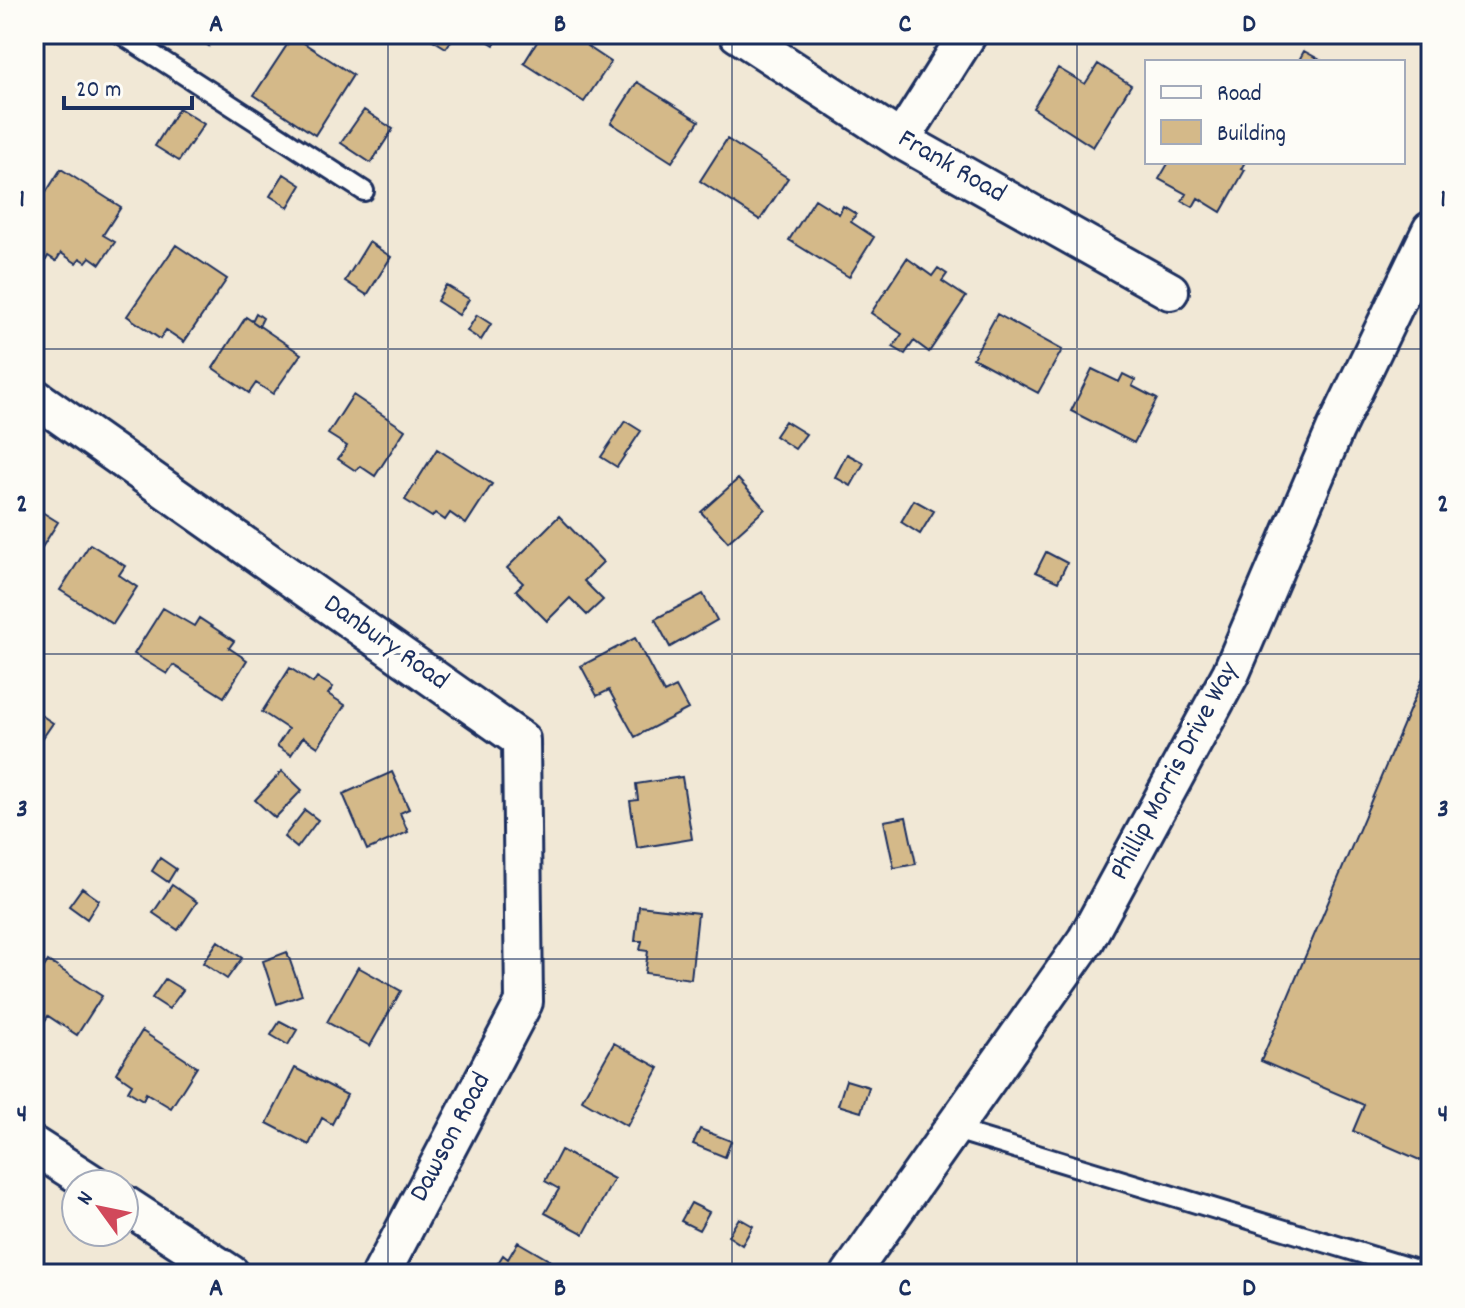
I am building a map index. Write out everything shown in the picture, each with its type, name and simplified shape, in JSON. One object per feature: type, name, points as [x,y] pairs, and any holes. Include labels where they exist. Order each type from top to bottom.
[{"type":"street","name":"Frank Road","points":[[738,34],[901,140],[1170,291]]},
{"type":"street","points":[[901,140],[968,34]]},
{"type":"street","name":"Phillip Morris Drive Way","points":[[850,1274],[1086,940],[1231,673],[1335,430],[1431,230]]},
{"type":"street","name":"Danbury Road","points":[[34,397],[521,740],[524,1002]]},
{"type":"street","name":"Dawson Road","points":[[381,1274],[524,1002]]},
{"type":"street","points":[[34,1146],[68,1168]]},
{"type":"street","points":[[140,1214],[231,1274]]},
{"type":"lane","points":[[121,34],[364,191]]},
{"type":"lane","points":[[952,1129],[1430,1274]]},
{"type":"building","points":[[191,34],[217,34],[209,46]]},
{"type":"building","points":[[423,34],[456,34],[446,48]]},
{"type":"building","points":[[476,34],[501,34],[494,45]]},
{"type":"building","points":[[542,34],[562,34],[574,42],[580,34],[591,41],[587,46],[611,62],[584,102],[524,63]]},
{"type":"building","points":[[293,36],[353,75],[315,135],[254,95]]},
{"type":"building","points":[[1304,51],[1320,60],[1299,60]]},
{"type":"building","points":[[1098,64],[1131,85],[1093,147],[1033,108],[1058,68],[1085,84]]},
{"type":"building","points":[[637,82],[699,121],[672,162],[611,123]]},
{"type":"building","points":[[179,108],[204,124],[179,161],[155,146]]},
{"type":"building","points":[[364,110],[393,129],[371,163],[341,143]]},
{"type":"building","points":[[727,139],[788,178],[760,220],[700,181]]},
{"type":"building","points":[[1168,164],[1244,164],[1241,169],[1245,170],[1221,212],[1198,198],[1193,207],[1182,201],[1186,194],[1159,179]]},
{"type":"building","points":[[61,169],[121,207],[103,235],[115,242],[100,264],[90,257],[86,262],[80,258],[76,263],[61,253],[56,261],[48,256],[46,260],[34,252],[34,211]]},
{"type":"building","points":[[284,174],[301,185],[288,207],[270,196]]},
{"type":"building","points":[[815,199],[839,214],[843,206],[856,214],[851,222],[874,237],[849,277],[789,240]]},
{"type":"building","points":[[369,242],[391,257],[367,295],[345,281]]},
{"type":"building","points":[[176,245],[227,279],[184,342],[166,330],[160,339],[127,316]]},
{"type":"building","points":[[907,258],[932,276],[938,268],[947,274],[942,281],[966,297],[929,352],[914,341],[905,354],[893,347],[902,334],[871,313]]},
{"type":"building","points":[[446,285],[469,299],[459,315],[437,301]]},
{"type":"building","points":[[256,313],[263,318],[259,326],[252,321]]},
{"type":"building","points":[[997,314],[1062,350],[1038,393],[973,358]]},
{"type":"building","points":[[477,315],[491,324],[481,340],[467,331]]},
{"type":"building","points":[[246,317],[301,354],[273,394],[256,383],[249,393],[213,368]]},
{"type":"building","points":[[1092,369],[1119,382],[1123,374],[1135,380],[1132,386],[1157,399],[1134,443],[1071,411]]},
{"type":"building","points":[[353,395],[405,430],[375,476],[360,466],[356,471],[338,459],[347,446],[328,434]]},
{"type":"building","points":[[625,421],[641,431],[617,467],[601,457]]},
{"type":"building","points":[[785,421],[806,434],[795,449],[775,436]]},
{"type":"building","points":[[437,449],[492,484],[466,524],[450,513],[445,520],[435,513],[432,517],[405,500]]},
{"type":"building","points":[[847,454],[864,463],[851,486],[835,477]]},
{"type":"building","points":[[738,479],[765,509],[728,542],[701,512]]},
{"type":"building","points":[[914,500],[934,511],[920,534],[901,522]]},
{"type":"building","points":[[34,507],[58,522],[34,560]]},
{"type":"building","points":[[559,516],[603,562],[584,581],[603,600],[587,615],[570,598],[547,621],[516,590],[523,583],[507,568]]},
{"type":"building","points":[[90,544],[125,566],[119,575],[137,587],[113,624],[60,590]]},
{"type":"building","points":[[1046,552],[1067,563],[1058,582],[1036,572]]},
{"type":"building","points":[[703,594],[717,620],[670,647],[655,619]]},
{"type":"building","points":[[163,608],[194,626],[199,618],[234,641],[229,648],[247,660],[224,697],[173,665],[167,674],[134,654]]},
{"type":"building","points":[[635,638],[664,693],[676,687],[688,709],[635,737],[609,690],[597,696],[581,666]]},
{"type":"building","points":[[1431,659],[1431,1165],[1353,1131],[1364,1105],[1261,1061]]},
{"type":"building","points":[[290,668],[313,683],[317,677],[333,687],[328,694],[345,705],[318,747],[303,737],[291,755],[277,746],[288,729],[262,712]]},
{"type":"building","points":[[38,713],[53,723],[42,739],[34,733],[34,718]]},
{"type":"building","points":[[282,771],[302,790],[275,818],[255,800]]},
{"type":"building","points":[[392,772],[409,809],[400,813],[408,832],[367,850],[343,794]]},
{"type":"building","points":[[682,777],[692,839],[637,848],[630,801],[638,800],[636,784]]},
{"type":"building","points":[[305,810],[318,820],[297,848],[284,837]]},
{"type":"building","points":[[906,817],[916,864],[894,868],[884,821]]},
{"type":"building","points":[[160,858],[176,869],[168,882],[152,871]]},
{"type":"building","points":[[172,885],[197,902],[178,930],[153,913]]},
{"type":"building","points":[[82,888],[99,900],[87,919],[69,906]]},
{"type":"building","points":[[639,906],[698,913],[691,979],[645,973],[648,951],[640,950],[642,941],[635,941]]},
{"type":"building","points":[[218,941],[242,958],[227,979],[203,963]]},
{"type":"building","points":[[287,952],[302,995],[277,1004],[263,961]]},
{"type":"building","points":[[48,961],[102,996],[77,1035],[48,1016],[41,1027],[34,1023],[34,983]]},
{"type":"building","points":[[358,967],[401,991],[370,1046],[327,1022]]},
{"type":"building","points":[[165,979],[183,990],[169,1009],[152,998]]},
{"type":"building","points":[[280,1021],[297,1030],[288,1045],[271,1035]]},
{"type":"building","points":[[142,1031],[197,1067],[171,1108],[146,1093],[143,1100],[128,1091],[132,1084],[116,1073]]},
{"type":"building","points":[[614,1043],[659,1068],[627,1126],[582,1100]]},
{"type":"building","points":[[295,1068],[347,1095],[332,1124],[322,1118],[309,1145],[267,1123]]},
{"type":"building","points":[[846,1080],[869,1087],[861,1112],[838,1105]]},
{"type":"building","points":[[700,1129],[731,1141],[725,1157],[693,1144]]},
{"type":"building","points":[[561,1150],[614,1179],[584,1234],[545,1213],[559,1189],[545,1181]]},
{"type":"building","points":[[691,1203],[709,1212],[699,1230],[681,1221]]},
{"type":"building","points":[[739,1218],[753,1226],[742,1245],[728,1236]]},
{"type":"building","points":[[518,1242],[559,1266],[555,1274],[491,1274],[503,1255],[508,1259]]}]
